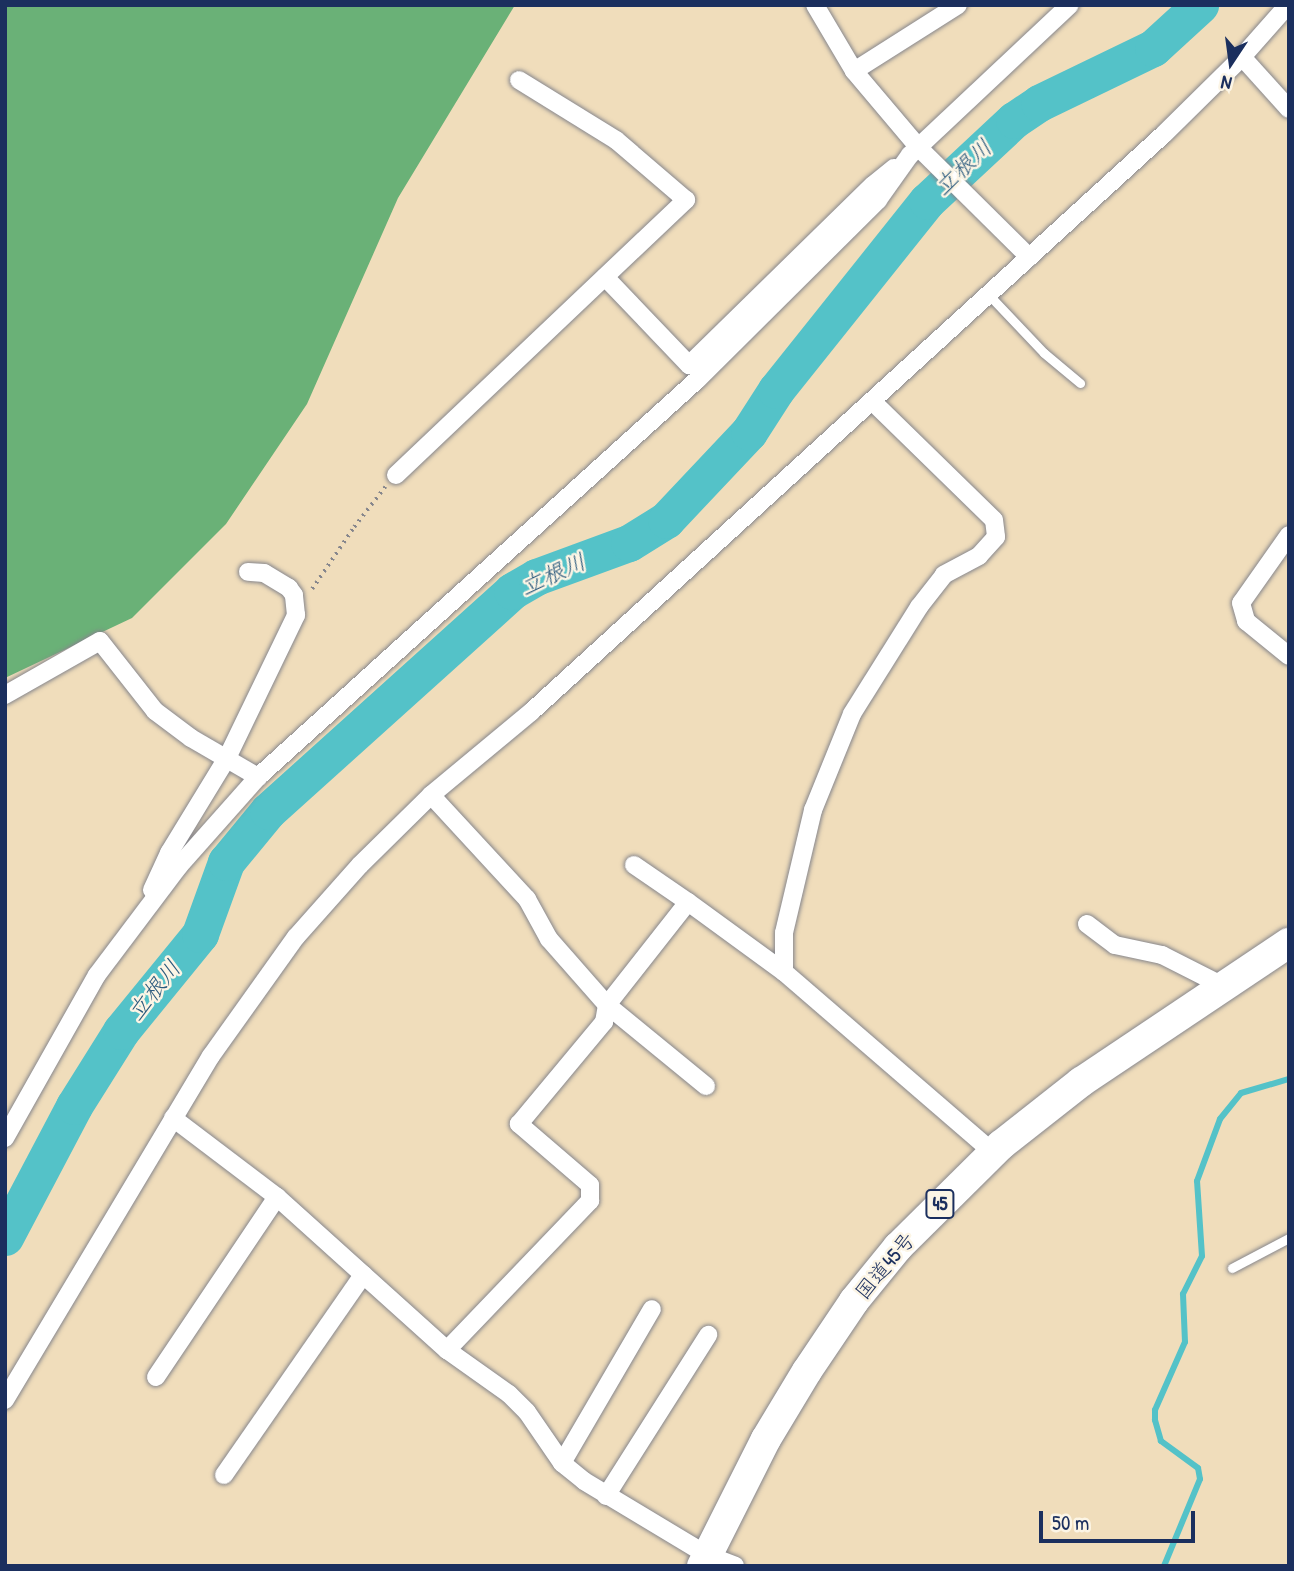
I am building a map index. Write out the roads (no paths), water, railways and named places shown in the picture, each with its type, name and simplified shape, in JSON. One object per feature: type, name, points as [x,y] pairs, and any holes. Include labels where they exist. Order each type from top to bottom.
[{"type":"highway","name":"国道45号","points":[[704,1560],[766,1439],[854,1301],[898,1247],[994,1153],[1081,1082],[1289,943]]},
{"type":"street","points":[[815,5],[854,71],[918,152],[1029,257]]},
{"type":"street","points":[[5,1138],[97,975],[179,866],[258,777],[698,379],[878,200],[918,152],[1070,5]]},
{"type":"street","points":[[5,1400],[173,1118],[254,993],[296,937],[360,865],[431,795],[531,712],[1164,134],[1242,57],[1289,5]]},
{"type":"street","points":[[854,71],[958,6]]},
{"type":"street","points":[[1242,57],[1289,108]]},
{"type":"street","points":[[396,475],[687,200],[616,140],[519,80]]},
{"type":"street","points":[[605,277],[689,365],[873,185],[918,152]]},
{"type":"street","points":[[784,972],[784,933],[813,810],[852,714],[919,607],[944,575],[979,556],[996,537],[994,520],[872,401]]},
{"type":"street","points":[[1289,535],[1241,603],[1247,621],[1289,656]]},
{"type":"street","points":[[142,915],[169,853],[227,758],[296,615],[294,595],[289,588],[264,573],[248,572]]},
{"type":"street","points":[[5,695],[100,641],[155,711],[191,738],[258,777]]},
{"type":"street","points":[[431,795],[527,899],[549,939],[607,1005],[706,1086]]},
{"type":"street","points":[[634,865],[784,972],[994,1153]]},
{"type":"street","points":[[447,1350],[590,1201],[590,1185],[519,1124],[604,1022],[607,1005],[688,902]]},
{"type":"street","points":[[1087,924],[1115,945],[1163,955],[1223,986]]},
{"type":"street","points":[[173,1118],[277,1197],[447,1350],[509,1394],[527,1412],[562,1463],[606,1496],[704,1560],[735,1566]]},
{"type":"street","points":[[156,1377],[277,1197]]},
{"type":"street","points":[[224,1475],[363,1275]]},
{"type":"street","points":[[562,1463],[652,1308]]},
{"type":"street","points":[[606,1496],[708,1335]]},
{"type":"lane","points":[[988,294],[1044,353],[1080,383]]},
{"type":"lane","points":[[1232,1268],[1289,1238]]},
{"type":"waterway","name":"立根川","points":[[5,1237],[74,1106],[121,1031],[200,934],[226,862],[268,811],[512,591],[536,577],[629,543],[666,520],[749,432],[776,390],[927,201],[1014,120],[1039,103],[1153,48],[1200,5]]},
{"type":"waterway","points":[[1164,1566],[1200,1479],[1198,1468],[1161,1441],[1155,1420],[1155,1410],[1185,1342],[1183,1294],[1202,1256],[1197,1181],[1220,1119],[1241,1093],[1289,1079]]}]
